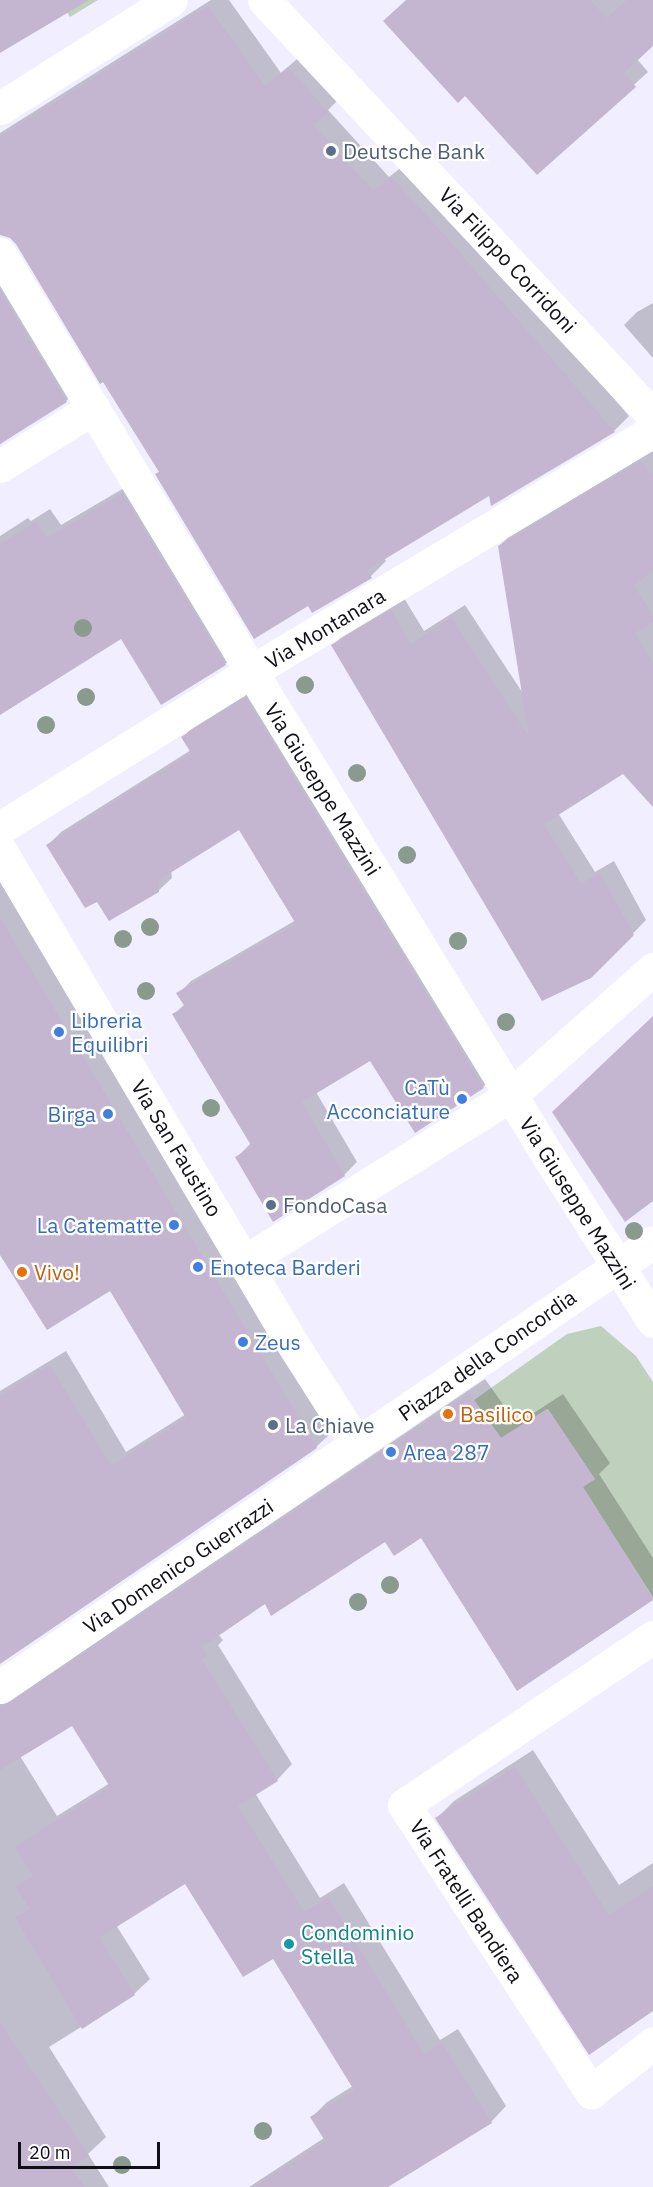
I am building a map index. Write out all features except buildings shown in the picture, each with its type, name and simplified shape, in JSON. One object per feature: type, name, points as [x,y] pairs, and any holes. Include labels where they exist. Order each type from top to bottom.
[{"type":"street","points":[[0,108],[171,0]]},
{"type":"street","name":"Via Filippo Corridoni","points":[[264,0],[653,416]]},
{"type":"street","name":"Via Giuseppe Mazzini","points":[[0,254],[511,1095],[653,1321]]},
{"type":"street","points":[[0,466],[93,408]]},
{"type":"street","name":"Via Montanara","points":[[0,828],[252,671],[653,431]]},
{"type":"street","name":"Via San Faustino","points":[[0,850],[244,1262],[357,1445]]},
{"type":"street","points":[[244,1262],[511,1095],[653,969]]},
{"type":"street","name":"Piazza della Concordia","points":[[357,1445],[653,1242]]},
{"type":"street","name":"Via Domenico Guerrazzi","points":[[0,1687],[357,1445]]},
{"type":"street","name":"Via Fratelli Bandiera","points":[[653,1637],[404,1805],[591,2092],[653,2043]]},
{"type":"green space","points":[[59,0],[98,0],[70,17]]},
{"type":"green space","points":[[601,1326],[636,1356],[653,1382],[653,1597],[583,1487],[595,1479],[548,1409],[501,1438],[474,1400],[567,1334]]},
{"type":"place","name":"Deutsche Bank","points":[[331,151]]},
{"type":"place","name":"Libreria Equilibri","points":[[59,1032]]},
{"type":"place","name":"CaTù Acconciature","points":[[462,1099]]},
{"type":"place","name":"Birga","points":[[108,1114]]},
{"type":"place","name":"FondoCasa","points":[[271,1205]]},
{"type":"place","name":"La Catematte","points":[[174,1225]]},
{"type":"place","name":"Enoteca Barderi","points":[[198,1267]]},
{"type":"place","name":"Vivo!","points":[[22,1272]]},
{"type":"place","name":"Zeus","points":[[243,1342]]},
{"type":"place","name":"Basilico","points":[[448,1414]]},
{"type":"place","name":"La Chiave","points":[[273,1425]]},
{"type":"place","name":"Area 287","points":[[391,1452]]},
{"type":"place","name":"Condominio Stella","points":[[289,1944]]}]
